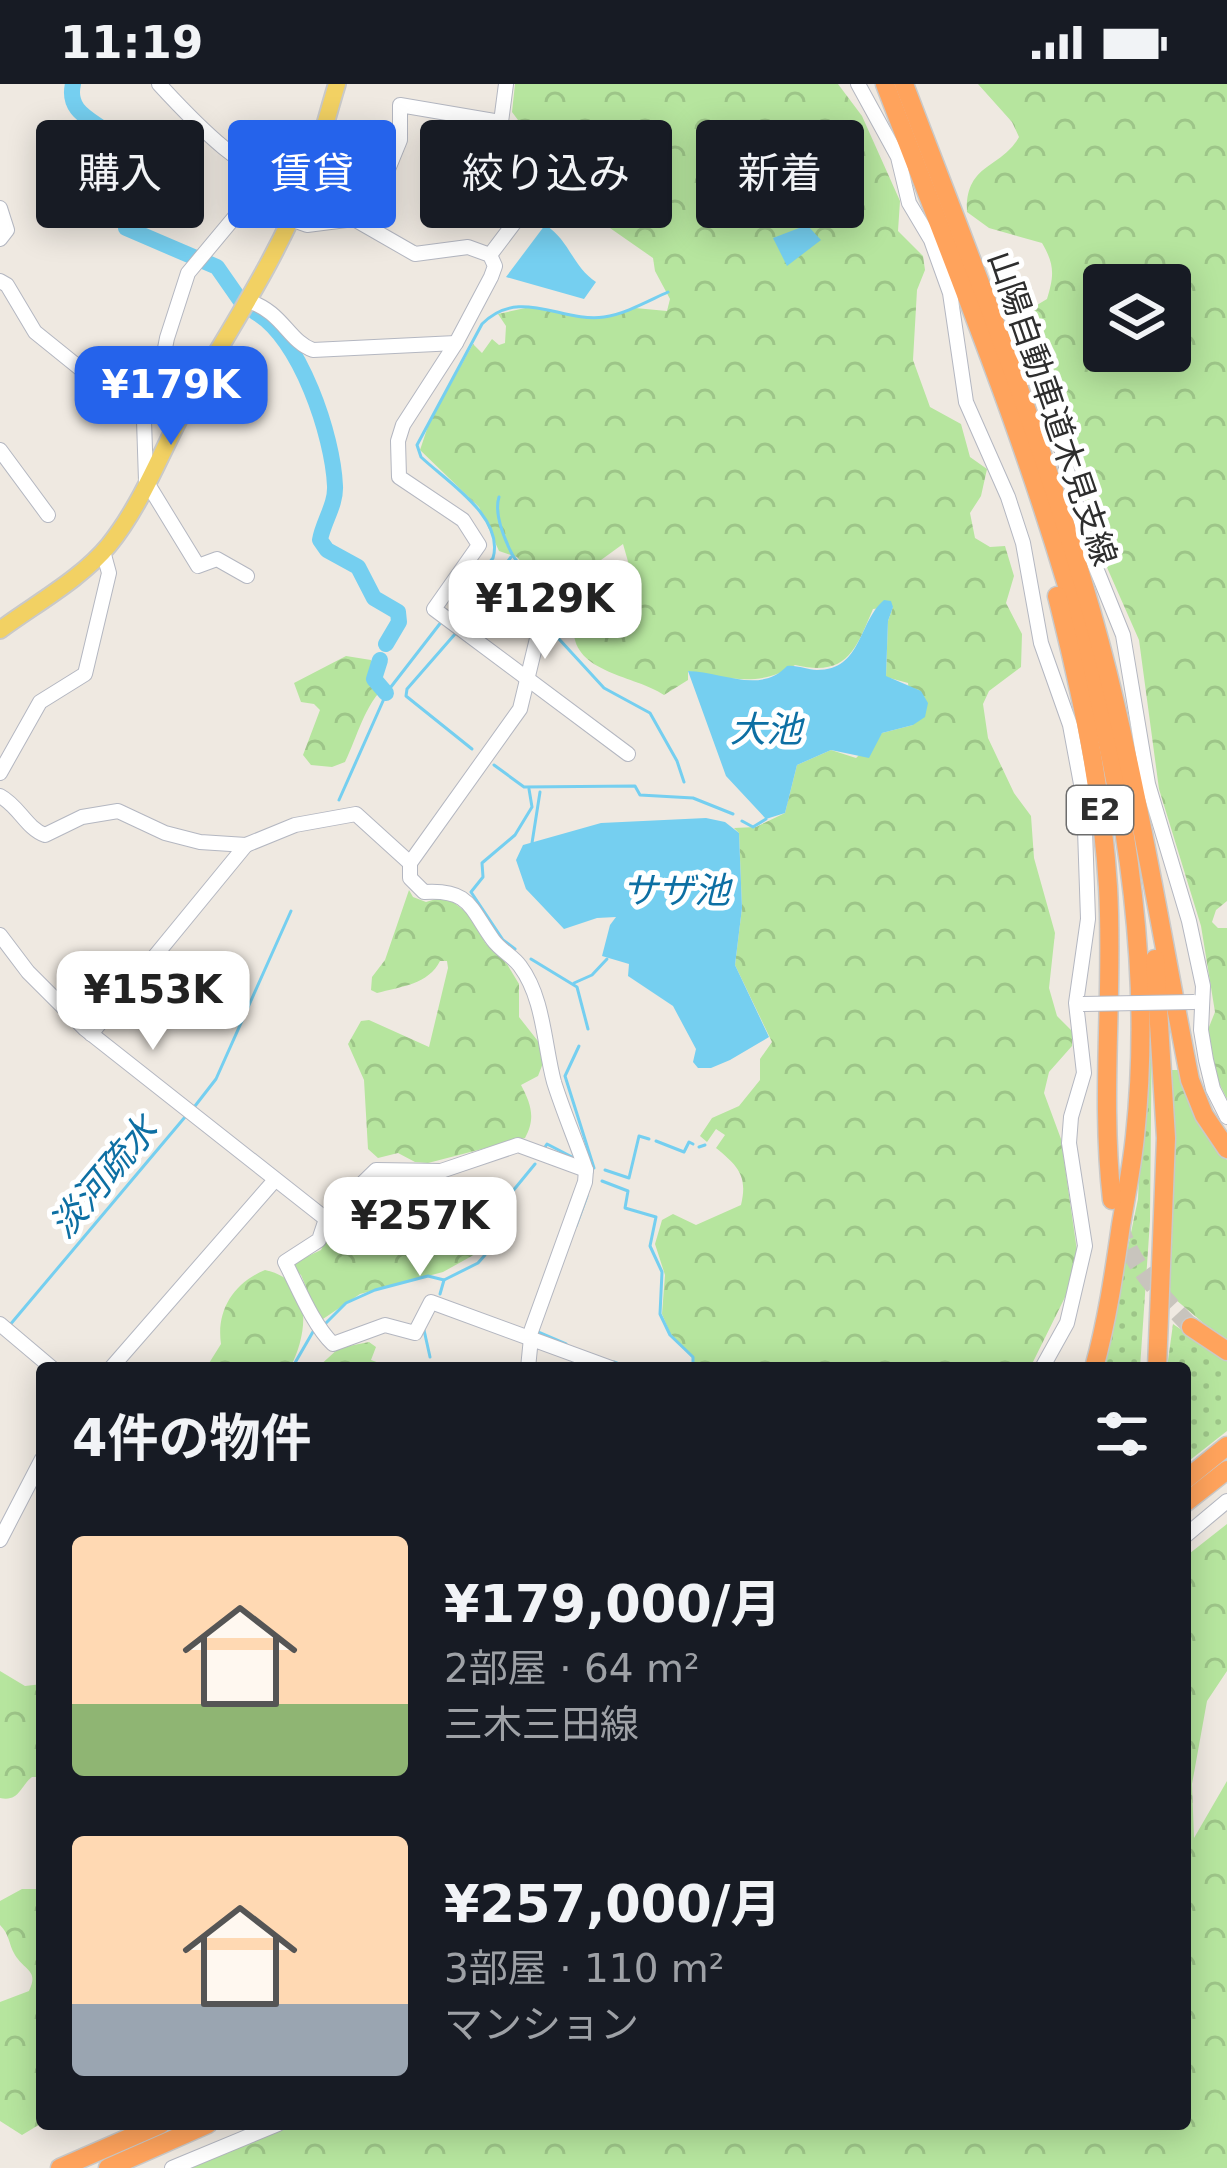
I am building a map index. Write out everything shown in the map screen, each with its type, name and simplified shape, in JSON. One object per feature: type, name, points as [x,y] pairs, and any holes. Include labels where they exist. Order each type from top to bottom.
[{"type":"highway","name":"山陽自動車道木見支線","points":[[885,84],[1016,428]]},
{"type":"highway","name":"山陽自動車道木見支線","points":[[904,84],[1058,504],[1101,645],[1125,758]]},
{"type":"highway","name":"E2","points":[[1016,428],[1096,780],[1108,905],[1105,1114],[1112,1200]]},
{"type":"highway","points":[[1016,428],[1084,647],[1110,759],[1132,898],[1138,983],[1136,1134],[1096,1362]]},
{"type":"highway","points":[[1125,758],[1158,986],[1166,1138],[1157,1362]]},
{"type":"highway","points":[[1125,758],[1190,1080],[1204,1115],[1227,1149]]},
{"type":"highway","points":[[1191,1327],[1227,1351]]},
{"type":"highway","points":[[1191,1475],[1227,1446]]},
{"type":"highway","points":[[1191,1498],[1227,1470]]},
{"type":"highway","points":[[60,2168],[147,2130]]},
{"type":"highway","points":[[108,2168],[194,2130]]},
{"type":"main road","points":[[325,120],[337,84]]},
{"type":"main road","points":[[0,631],[104,551],[285,228]]},
{"type":"street","points":[[159,84],[228,152]]},
{"type":"street","points":[[500,120],[506,84]]},
{"type":"street","points":[[858,84],[898,157],[909,203],[932,240],[950,292],[966,402],[1023,543],[1070,725],[1084,800],[1089,900],[1080,1004],[1084,1073],[1069,1143],[1085,1246],[1067,1323],[1045,1362]]},
{"type":"street","points":[[488,120],[400,105],[400,140],[384,178],[372,220],[374,229],[415,254],[468,247],[490,255],[495,266],[456,343],[403,425],[398,441],[399,478],[463,520],[478,544],[434,609],[628,754]]},
{"type":"street","points":[[0,208],[7,230],[0,239]]},
{"type":"street","points":[[228,225],[188,273],[167,338],[157,388],[144,420],[146,481],[198,566],[217,560],[248,576]]},
{"type":"street","points":[[490,255],[510,228]]},
{"type":"street","points":[[0,280],[35,332],[144,420]]},
{"type":"street","points":[[248,301],[264,306],[304,347],[314,350],[456,343]]},
{"type":"street","points":[[1026,378],[1044,385],[1063,469],[1112,625],[1148,784],[1189,921],[1202,986],[1197,1002],[1209,1075],[1227,1117]]},
{"type":"street","points":[[966,402],[983,395]]},
{"type":"street","points":[[0,450],[6,470],[47,514]]},
{"type":"street","points":[[0,773],[40,703],[86,674],[109,572],[104,551]]},
{"type":"street","points":[[528,1362],[530,1338],[586,1170],[521,966],[498,946],[482,918],[458,894],[424,892],[410,878],[410,863],[520,709],[549,590]]},
{"type":"street","points":[[0,796],[15,804],[35,831],[46,835],[82,817],[118,811],[165,833],[200,842],[246,844],[295,825],[356,814],[410,863]]},
{"type":"street","points":[[91,1034],[246,844]]},
{"type":"street","points":[[0,935],[28,972],[91,1034],[326,1219]]},
{"type":"street","points":[[1080,1004],[1197,1002]]},
{"type":"street","points":[[586,1170],[518,1145],[441,1171],[376,1170],[326,1219],[319,1240],[285,1262],[331,1343],[385,1325],[415,1333],[431,1302],[594,1362]]},
{"type":"street","points":[[116,1362],[274,1181]]},
{"type":"street","points":[[4,1328],[45,1362]]},
{"type":"street","points":[[0,1540],[36,1471]]},
{"type":"street","points":[[1191,1531],[1227,1501]]},
{"type":"street","points":[[172,2168],[264,2130]]},
{"type":"green space","points":[[515,84],[838,84],[864,120],[696,120],[696,228],[864,228],[864,120],[900,201],[898,231],[923,256],[913,360],[930,407],[961,424],[970,457],[987,469],[981,496],[970,513],[975,538],[990,547],[1005,546],[1014,576],[1006,603],[1022,634],[1021,667],[989,691],[983,704],[988,738],[1014,793],[1031,816],[1034,858],[1055,933],[1049,988],[1057,1016],[1072,1031],[1072,1046],[1049,1072],[1044,1093],[1061,1139],[1078,1258],[1074,1279],[1033,1362],[692,1362],[662,1314],[665,1275],[655,1244],[662,1220],[673,1214],[696,1225],[741,1205],[739,1172],[716,1148],[725,1135],[716,1129],[707,1142],[700,1136],[712,1118],[739,1106],[760,1080],[760,1059],[772,1042],[735,965],[742,908],[739,833],[734,828],[756,827],[785,813],[797,765],[831,750],[856,758],[882,733],[913,725],[908,683],[886,677],[893,607],[873,609],[847,657],[827,667],[795,665],[756,679],[688,671],[688,680],[664,695],[606,670],[582,653],[574,625],[583,598],[629,565],[623,544],[568,584],[544,589],[517,557],[499,551],[479,507],[420,450],[429,423],[473,344],[482,353],[492,339],[499,345],[505,343],[506,326],[498,314],[530,307],[598,319],[635,308],[667,311],[670,299],[653,258],[610,228],[672,228],[672,120],[518,120],[512,112]]},
{"type":"green space","points":[[978,84],[1227,84],[1227,901],[1216,910],[1212,922],[1227,928],[1227,1099],[1207,1032],[1215,1012],[1201,926],[1159,789],[1139,640],[1098,547],[1049,370],[1035,366],[1022,314],[1047,299],[1051,264],[1042,243],[989,228],[967,212],[968,196],[978,175],[1019,137],[1012,122]]},
{"type":"green space","points":[[346,656],[371,660],[386,685],[367,711],[345,762],[332,767],[311,765],[303,755],[320,710],[301,702],[294,683]]},
{"type":"green space","points":[[409,890],[426,902],[446,896],[468,914],[519,984],[519,1017],[545,1058],[538,1076],[521,1085],[531,1111],[525,1138],[428,1163],[398,1153],[378,1158],[368,1149],[364,1080],[348,1044],[361,1021],[369,1020],[429,1047],[448,968],[447,961],[440,961],[429,975],[413,983],[377,993],[371,990],[372,977],[385,960]]},
{"type":"green space","points":[[1152,1014],[1150,1221],[1140,1362],[1104,1362],[1138,1199],[1146,1015]]},
{"type":"green space","points":[[1171,1070],[1178,1070],[1197,1118],[1227,1160],[1227,1343],[1169,1294]]},
{"type":"green space","points":[[473,1189],[485,1211],[479,1252],[443,1272],[360,1294],[320,1321],[301,1275],[289,1265],[321,1250],[338,1214],[358,1210],[417,1232],[423,1230],[435,1206],[448,1211],[466,1190]]},
{"type":"green space","points":[[265,1270],[292,1284],[303,1309],[301,1339],[293,1362],[210,1362],[221,1344],[225,1309],[244,1282]]},
{"type":"green space","points":[[1173,1324],[1227,1361],[1227,1431],[1191,1459],[1191,1362],[1168,1362]]},
{"type":"green space","points":[[369,1342],[376,1347],[371,1360],[376,1362],[324,1362],[339,1348]]},
{"type":"green space","points":[[1227,1524],[1227,1671],[1207,1701],[1192,1784],[1194,1838],[1227,1781],[1227,2168],[182,2168],[272,2130],[1191,2130],[1191,1552]]},
{"type":"green space","points":[[0,1671],[25,1686],[36,1685],[36,1777],[16,1795],[0,1798]]},
{"type":"green space","points":[[22,1889],[36,1889],[36,2127],[22,2135],[0,2121],[0,2002],[29,1991],[32,1979],[0,1925],[0,1901]]},
{"type":"water","points":[[543,228],[548,228],[596,282],[584,299],[506,277]]},
{"type":"water","points":[[810,228],[821,240],[787,266],[773,238]]},
{"type":"water","name":"大池","points":[[884,600],[893,607],[886,676],[921,691],[928,703],[925,717],[882,733],[869,758],[831,750],[797,765],[785,813],[766,819],[726,776],[688,671],[752,680],[776,675],[787,666],[832,668],[851,654]]},
{"type":"water","name":"サザ池","points":[[706,818],[725,822],[739,833],[742,908],[735,965],[769,1037],[730,1060],[698,1068],[693,1062],[696,1049],[673,1006],[628,976],[629,964],[602,956],[616,917],[564,929],[526,889],[516,860],[523,845],[601,823]]},
{"type":"waterway","points":[[73,84],[74,103],[113,137],[138,182],[126,228],[217,267],[240,300]]},
{"type":"waterway","name":"淡河疏水","points":[[448,614],[493,558],[494,543],[482,514],[421,457],[417,445],[482,324],[496,313],[526,307],[604,317],[668,292]]},
{"type":"waterway","points":[[255,312],[286,343],[311,390],[328,441],[335,486],[320,540],[327,550],[358,567],[374,598],[398,612],[399,622],[386,644]]},
{"type":"waterway","points":[[499,497],[499,518],[509,548],[541,593]]},
{"type":"waterway","points":[[464,622],[511,557]]},
{"type":"waterway","name":"淡河疏水","points":[[339,800],[387,692],[442,621]]},
{"type":"waterway","points":[[455,634],[406,696],[472,749]]},
{"type":"waterway","points":[[543,636],[559,639],[604,688],[650,713],[684,782]]},
{"type":"waterway","points":[[380,660],[374,679],[386,693]]},
{"type":"waterway","points":[[494,765],[524,787],[635,786],[640,795],[693,798],[733,814]]},
{"type":"waterway","points":[[515,949],[503,940],[471,892],[483,877],[482,863],[515,835],[532,807],[529,789]]},
{"type":"waterway","points":[[532,843],[540,792]]},
{"type":"waterway","points":[[742,821],[753,827],[766,819]]},
{"type":"waterway","name":"淡河疏水","points":[[195,1106],[216,1079],[291,911]]},
{"type":"waterway","points":[[531,959],[577,987],[588,1029]]},
{"type":"waterway","points":[[574,983],[592,975],[607,959]]},
{"type":"waterway","points":[[579,1046],[565,1076],[594,1168]]},
{"type":"waterway","name":"淡河疏水","points":[[9,1326],[185,1117]]},
{"type":"waterway","points":[[605,1170],[629,1178],[639,1136],[649,1139]]},
{"type":"waterway","points":[[656,1141],[684,1152],[689,1142],[693,1144]]},
{"type":"waterway","points":[[699,1147],[705,1145]]},
{"type":"waterway","points":[[545,1147],[574,1158]]},
{"type":"waterway","points":[[324,1325],[346,1303],[375,1290],[428,1276],[444,1280],[478,1263],[485,1255],[484,1236],[497,1201],[512,1192],[535,1164]]},
{"type":"waterway","points":[[602,1181],[628,1191],[625,1208],[656,1217],[650,1246],[662,1272],[660,1314],[670,1335],[693,1362]]},
{"type":"waterway","points":[[576,1226],[587,1196]]},
{"type":"waterway","points":[[440,1294],[444,1280]]},
{"type":"waterway","points":[[295,1362],[314,1330]]},
{"type":"waterway","points":[[424,1330],[430,1357]]},
{"type":"waterway","points":[[538,1332],[566,1344]]},
{"type":"tunnel","points":[[1119,1224],[1139,1267],[1191,1327]]}]
